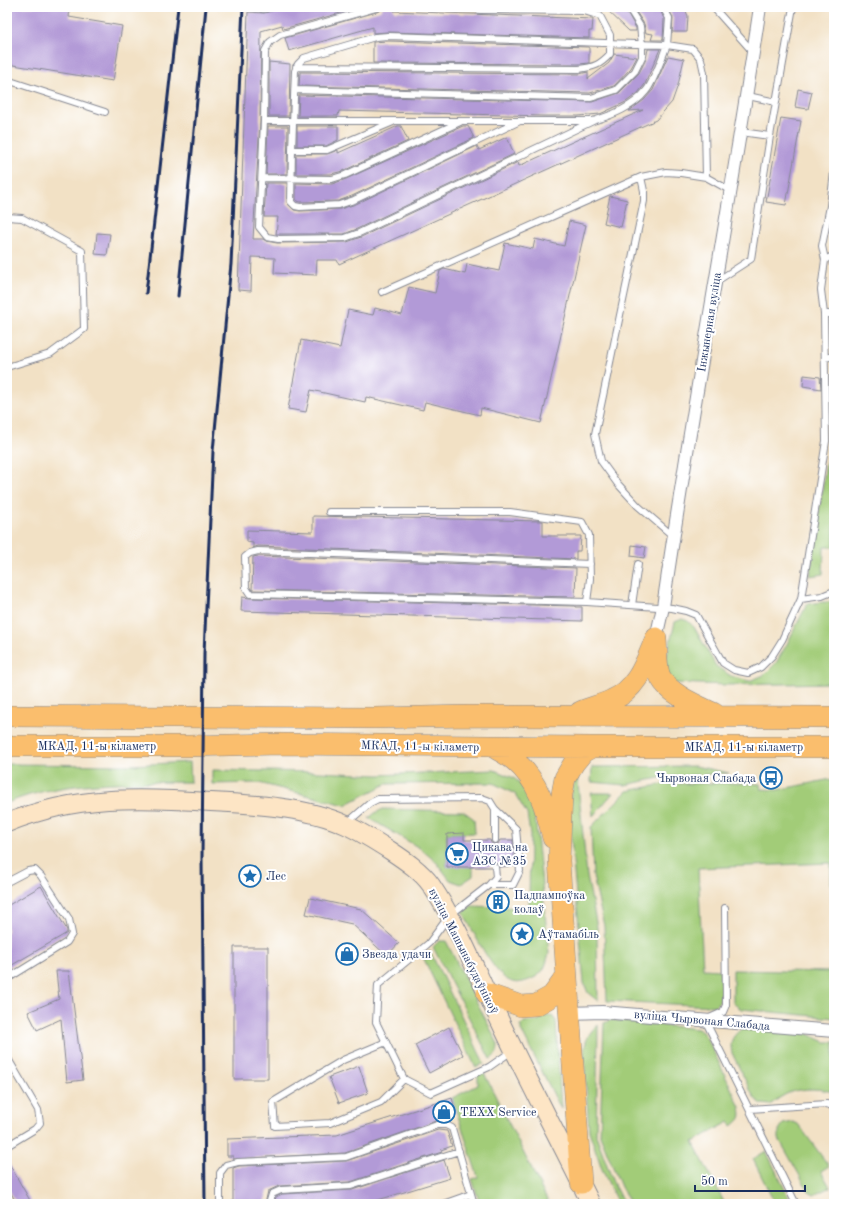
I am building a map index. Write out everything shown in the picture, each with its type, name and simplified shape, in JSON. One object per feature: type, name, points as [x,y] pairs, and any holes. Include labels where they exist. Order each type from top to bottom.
[{"type":"highway","points":[[656,638],[660,677],[668,687],[686,699],[720,716]]},
{"type":"highway","points":[[571,717],[588,708],[613,700],[624,694],[634,684],[656,638]]},
{"type":"highway","points":[[7,716],[359,718],[720,716],[834,717]]},
{"type":"highway","name":"МКАД, 11-ы кіламетр","points":[[7,746],[189,746],[277,744],[493,747],[834,747]]},
{"type":"highway","points":[[493,747],[514,760],[530,777],[541,795],[559,862]]},
{"type":"highway","points":[[581,1183],[559,862],[562,794],[565,778],[583,752],[592,747]]},
{"type":"highway","points":[[487,994],[520,1006],[536,1005],[552,996],[566,977]]},
{"type":"main road","name":"вуліца Машынабудаўнікоў","points":[[7,823],[50,809],[86,801],[120,798],[183,800],[245,804],[312,813],[346,824],[380,844],[412,865],[430,884],[449,916],[469,955],[513,1050],[591,1204]]},
{"type":"street","name":"Інжынерная вуліца","points":[[656,638],[663,607],[673,536],[715,282],[748,96],[760,7]]},
{"type":"street","name":"вуліца Чырвоная Слабада","points":[[569,1013],[602,1012],[834,1031]]},
{"type":"lane","points":[[263,9],[271,7]]},
{"type":"lane","points":[[379,7],[280,34],[270,42],[265,51],[264,121],[259,227],[267,237],[278,239],[345,238],[359,233],[593,121],[611,116],[635,102],[648,90],[667,45],[669,18],[663,7]]},
{"type":"lane","points":[[296,68],[591,68],[602,63],[610,54],[610,35],[600,16],[584,11],[479,10],[444,7]]},
{"type":"lane","points":[[479,10],[492,7]]},
{"type":"lane","points":[[295,90],[591,98],[616,90],[635,71],[642,57],[640,26],[628,7]]},
{"type":"lane","points":[[713,7],[754,53]]},
{"type":"lane","points":[[715,282],[751,259],[770,136],[793,7]]},
{"type":"lane","points":[[520,121],[354,200],[339,205],[295,206],[292,202],[293,121],[296,68],[298,64],[304,58],[376,37],[388,36],[667,45],[693,49],[702,59],[704,73],[706,177]]},
{"type":"lane","points":[[7,80],[105,112]]},
{"type":"lane","points":[[748,96],[776,102]]},
{"type":"lane","points":[[264,121],[593,121]]},
{"type":"lane","points":[[292,150],[327,150],[396,121]]},
{"type":"lane","points":[[262,178],[332,179],[345,175],[462,121]]},
{"type":"lane","points":[[741,132],[770,136]]},
{"type":"lane","points":[[382,292],[641,177],[666,172],[706,177],[731,192]]},
{"type":"lane","points":[[590,564],[258,551],[250,553],[245,557],[246,588],[250,594],[588,602],[663,607],[686,611],[696,616],[723,663],[734,670],[748,673],[761,667],[772,656],[782,640],[801,599],[826,441],[824,314],[821,290],[825,260],[822,246],[832,205],[834,172]]},
{"type":"lane","points":[[641,177],[644,191],[644,201],[595,434],[601,461],[617,483],[638,506],[673,536]]},
{"type":"lane","points":[[7,216],[22,218],[82,251],[84,329],[50,354],[7,367]]},
{"type":"lane","points":[[825,260],[834,255]]},
{"type":"lane","points":[[824,314],[834,314]]},
{"type":"lane","points":[[825,358],[834,356]]},
{"type":"lane","points":[[328,512],[510,512],[582,522],[589,535],[590,579],[588,602]]},
{"type":"lane","points":[[632,605],[638,564]]},
{"type":"lane","points":[[801,599],[822,596],[834,591]]},
{"type":"lane","points":[[346,824],[370,803],[378,799],[482,798],[490,801],[495,809],[516,829],[520,871],[513,885],[489,885]]},
{"type":"lane","points":[[495,809],[495,840]]},
{"type":"lane","points":[[496,867],[496,877],[489,885],[449,916],[429,943],[378,985],[376,1022],[404,1078],[431,1093],[489,1067],[513,1050]]},
{"type":"lane","points":[[7,882],[28,871],[35,870],[41,876],[69,919],[72,934],[67,942],[7,979]]},
{"type":"lane","points":[[725,908],[726,1005],[723,1012],[705,1020],[796,1204]]},
{"type":"lane","points":[[386,1042],[343,1060],[273,1102],[276,1126],[330,1123],[381,1102],[404,1078]]},
{"type":"lane","points":[[7,1057],[38,1110],[40,1123],[35,1129],[7,1146]]},
{"type":"lane","points":[[750,1109],[826,1104],[834,1107]]},
{"type":"lane","points":[[220,1204],[220,1173],[226,1165],[238,1162],[346,1157],[437,1125],[446,1125],[452,1128],[474,1204]]},
{"type":"lane","points":[[269,1204],[272,1194],[281,1190],[351,1186],[459,1151]]},
{"type":"lane","points":[[443,1204],[471,1194]]},
{"type":"green space","points":[[828,449],[834,449],[834,547],[824,547],[823,574],[810,576]]},
{"type":"green space","points":[[834,602],[834,683],[727,685],[672,683],[666,677],[667,656],[675,622],[682,619],[688,621],[694,627],[716,666],[731,676],[749,681],[764,675],[776,663],[807,604]]},
{"type":"green space","points":[[190,762],[191,782],[121,783],[74,786],[29,795],[7,803],[7,764],[131,765]]},
{"type":"green space","points":[[695,766],[729,773],[664,777],[625,785],[591,782],[592,767]]},
{"type":"green space","points":[[212,770],[320,772],[378,775],[494,770],[514,778],[529,791],[534,806],[549,953],[543,970],[534,978],[524,982],[515,983],[508,980],[495,968],[489,959],[463,912],[471,906],[529,908],[530,834],[527,814],[515,794],[493,783],[386,784],[345,805],[259,783],[212,784]]},
{"type":"green space","points":[[577,773],[587,876],[597,927],[598,1001],[588,993],[584,983],[568,805]]},
{"type":"green space","points":[[834,779],[834,1018],[741,1009],[733,1003],[733,970],[832,972],[831,863],[698,868],[703,969],[720,970],[722,990],[718,1003],[715,1006],[607,1001],[604,926],[593,876],[591,827],[627,791],[664,784],[733,783],[760,784],[761,789],[777,790]]},
{"type":"green space","points":[[591,793],[613,793],[593,816]]},
{"type":"green space","points":[[383,809],[463,811],[474,819],[475,833],[447,834],[447,866],[473,867],[473,876],[461,884],[450,880],[437,863],[421,849],[369,818]]},
{"type":"green space","points":[[439,941],[446,941],[498,1044],[497,1053],[490,1059],[433,947]]},
{"type":"green space","points":[[430,951],[484,1063],[476,1068],[423,957]]},
{"type":"green space","points":[[546,1016],[552,1016],[556,1021],[561,1109],[521,1030],[521,1025],[524,1022],[537,1021]]},
{"type":"green space","points":[[611,1020],[698,1029],[704,1034],[709,1042],[740,1107],[741,1116],[732,1126],[729,1122],[693,1142],[725,1204],[631,1204],[621,1187],[600,1135],[604,1023]]},
{"type":"green space","points":[[598,1025],[596,1135],[615,1187],[624,1204],[618,1204],[602,1169],[589,1131],[584,1052],[588,1037]]},
{"type":"green space","points":[[743,1028],[804,1032],[825,1042],[834,1042],[834,1093],[819,1089],[801,1090],[791,1092],[777,1099],[770,1105],[762,1104],[754,1098],[732,1053],[731,1045],[733,1039]]},
{"type":"green space","points":[[478,1071],[485,1075],[549,1204],[480,1204],[472,1179],[478,1177],[452,1098],[478,1085]]},
{"type":"green space","points":[[793,1122],[798,1124],[829,1166],[821,1171],[830,1187],[814,1195],[809,1192],[779,1139],[779,1130],[783,1124]]},
{"type":"green space","points":[[766,1151],[792,1204],[775,1204],[753,1159]]},
{"type":"building","points":[[10,7],[70,7],[69,17],[122,26],[113,81],[7,64],[7,25]]},
{"type":"building","points":[[287,7],[362,7],[283,29],[282,25],[261,31],[260,121],[253,239],[263,239],[277,243],[347,242],[361,237],[518,162],[519,166],[643,110],[629,111],[644,100],[653,90],[668,56],[684,59],[678,85],[672,102],[656,120],[339,264],[337,260],[317,260],[316,275],[274,273],[275,258],[252,257],[251,291],[238,290],[248,12],[264,13]]},
{"type":"building","points":[[383,7],[393,7],[394,11],[593,19],[592,31],[589,31],[589,38],[388,32],[373,33],[373,27],[289,51],[285,38],[380,11]]},
{"type":"building","points":[[604,7],[624,7],[636,28],[636,31],[629,31]]},
{"type":"building","points":[[633,7],[659,7],[664,19],[663,40],[651,40],[653,34],[646,33],[644,24]]},
{"type":"building","points":[[668,7],[684,7],[688,16],[687,32],[672,32],[673,18]]},
{"type":"building","points":[[388,41],[589,47],[589,63],[373,63],[373,42]]},
{"type":"building","points":[[648,49],[660,49],[645,84],[638,93],[626,102],[600,114],[578,116],[544,116],[339,111],[338,116],[298,116],[299,95],[592,102],[619,93],[639,73],[646,59]]},
{"type":"building","points":[[614,54],[637,57],[631,68],[614,86],[590,93],[299,86],[300,72],[579,74],[588,72],[588,79],[609,63]]},
{"type":"building","points":[[269,62],[290,64],[289,116],[269,116]]},
{"type":"building","points":[[798,89],[812,92],[808,109],[795,107]]},
{"type":"building","points":[[781,118],[801,121],[786,205],[766,202]]},
{"type":"building","points":[[268,126],[288,126],[287,174],[266,174]]},
{"type":"building","points":[[297,126],[338,126],[338,140],[326,146],[297,146]]},
{"type":"building","points":[[401,126],[408,141],[343,171],[331,174],[296,174],[296,154],[327,154],[338,150],[338,153]]},
{"type":"building","points":[[463,126],[468,126],[474,138],[352,196],[338,201],[300,202],[296,200],[296,183],[332,184]]},
{"type":"building","points":[[507,137],[514,154],[344,234],[276,234],[278,217],[264,217],[266,183],[287,183],[287,203],[294,210],[340,209],[356,204],[477,146],[479,150]]},
{"type":"building","points":[[610,196],[627,200],[621,227],[604,223]]},
{"type":"building","points":[[569,221],[586,225],[541,423],[481,408],[480,415],[425,402],[423,410],[366,397],[365,402],[311,390],[306,412],[288,409],[301,340],[340,348],[348,310],[373,315],[375,308],[402,315],[409,287],[435,293],[440,271],[444,269],[465,274],[467,264],[499,271],[505,243],[533,249],[535,239],[564,246]]},
{"type":"building","points":[[97,233],[110,234],[107,255],[95,254]]},
{"type":"building","points":[[804,375],[820,377],[821,389],[803,386]]},
{"type":"building","points":[[313,516],[543,521],[543,536],[581,536],[580,551],[576,551],[576,559],[258,546],[253,548],[253,543],[247,542],[247,530],[313,532]]},
{"type":"building","points":[[632,545],[646,547],[644,558],[631,556]]},
{"type":"building","points":[[253,557],[576,568],[575,597],[252,590]]},
{"type":"building","points":[[242,597],[575,606],[582,607],[582,621],[241,611]]},
{"type":"building","points":[[464,833],[464,840],[490,840],[491,843],[498,844],[500,840],[513,840],[515,866],[499,867],[498,864],[495,863],[492,864],[491,867],[447,867],[447,834]]},
{"type":"building","points":[[41,886],[67,930],[67,933],[7,968],[7,906]]},
{"type":"building","points":[[310,898],[361,909],[399,943],[387,956],[352,924],[306,914]]},
{"type":"building","points":[[234,947],[268,947],[268,1079],[234,1079]]},
{"type":"building","points":[[56,971],[69,971],[83,1080],[67,1082],[61,1019],[37,1030],[28,1012],[59,999]]},
{"type":"building","points":[[449,1027],[463,1055],[429,1073],[415,1045]]},
{"type":"building","points":[[359,1066],[368,1093],[339,1103],[329,1077]]},
{"type":"building","points":[[452,1098],[456,1112],[443,1116],[444,1120],[436,1121],[345,1153],[233,1159],[233,1156],[227,1156],[227,1139],[337,1135]]},
{"type":"building","points":[[438,1130],[447,1131],[452,1146],[441,1150],[442,1152],[350,1182],[279,1186],[268,1191],[265,1204],[233,1204],[233,1168],[239,1166],[346,1161]]},
{"type":"building","points":[[7,1160],[32,1204],[17,1204],[7,1186]]},
{"type":"building","points":[[444,1160],[450,1178],[365,1204],[274,1204],[276,1197],[282,1194],[352,1190]]},
{"type":"railway","points":[[146,293],[178,7]]},
{"type":"railway","points":[[178,296],[206,7]]},
{"type":"railway","points":[[205,1204],[202,858],[204,653],[213,451],[231,264],[243,7]]},
{"type":"place","name":"Чырвоная Слабада","points":[[771,778]]},
{"type":"place","name":"Цикава на АЗС №35","points":[[457,854]]},
{"type":"place","name":"Лес","points":[[250,876]]},
{"type":"place","name":"Падпампоўка колаў","points":[[498,902]]},
{"type":"place","name":"Аўтамабіль","points":[[522,934]]},
{"type":"place","name":"Звезда удачи","points":[[347,954]]},
{"type":"place","name":"TEXX Service","points":[[444,1112]]}]
